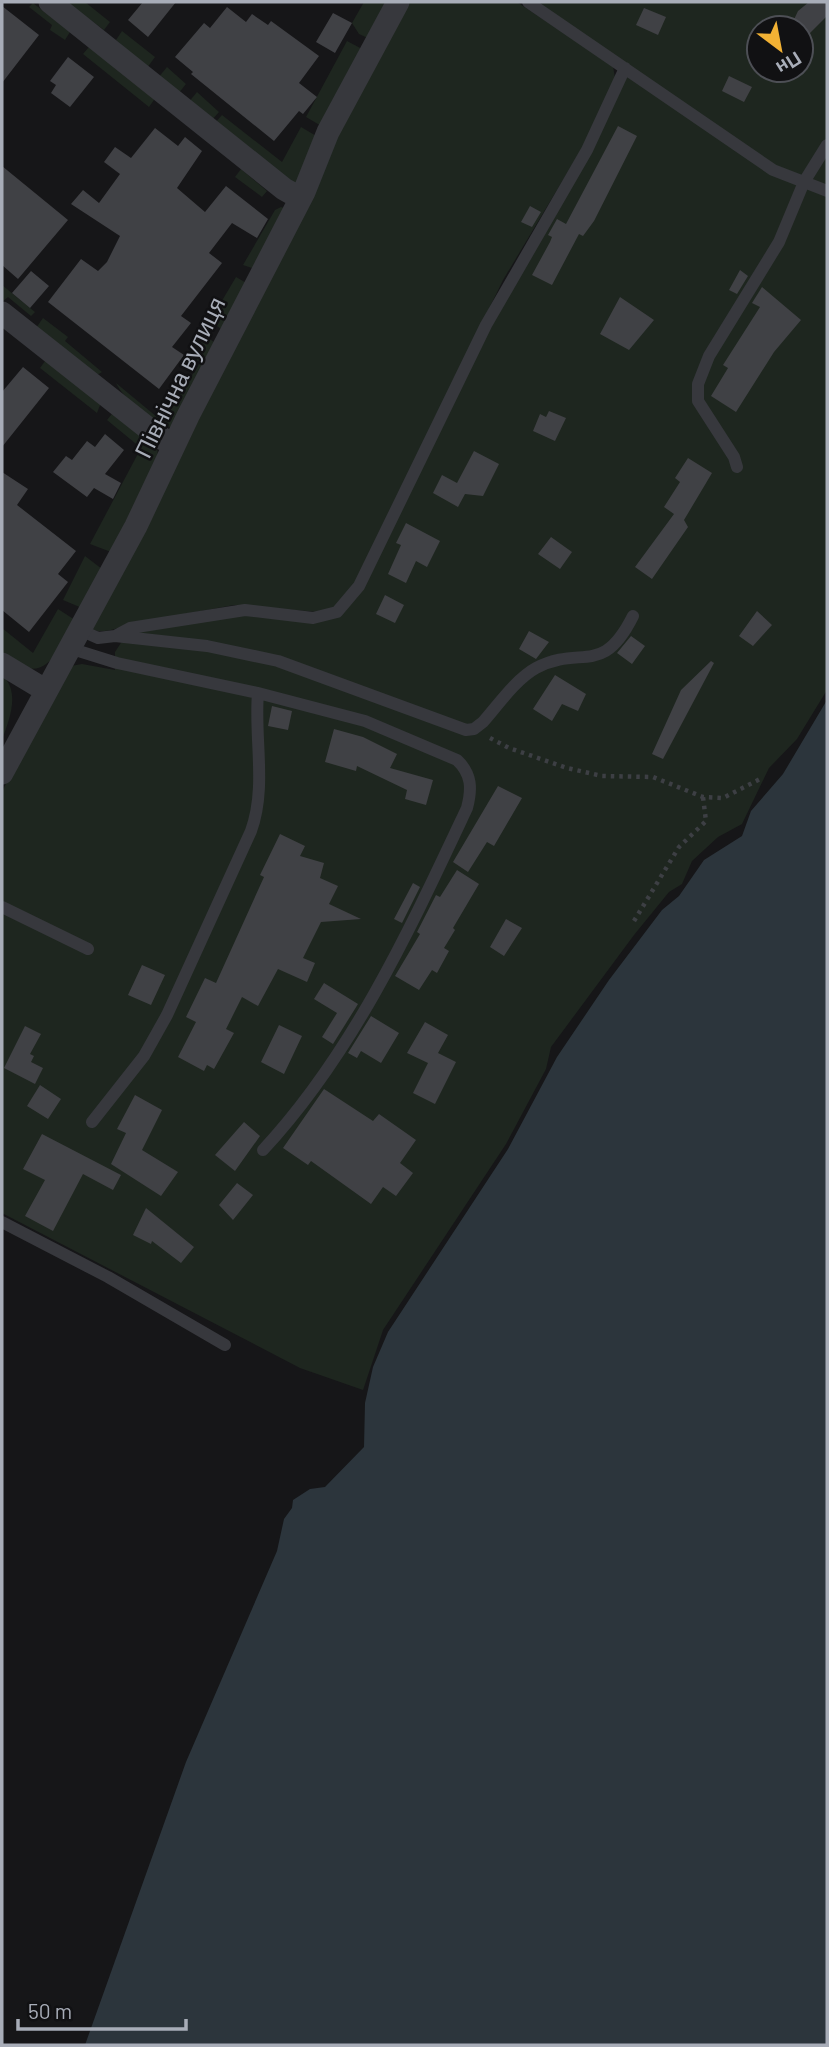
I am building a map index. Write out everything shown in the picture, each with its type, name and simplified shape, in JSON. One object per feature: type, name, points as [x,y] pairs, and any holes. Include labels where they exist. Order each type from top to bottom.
[{"type":"street","points":[[50,2],[284,189],[300,198]]},
{"type":"street","name":"Північна вулиця","points":[[2,773],[136,526],[174,444],[300,198],[328,132],[398,2]]},
{"type":"street","points":[[2,313],[159,437],[174,444]]},
{"type":"street","points":[[2,664],[45,690]]},
{"type":"lane","points":[[528,2],[774,170],[827,191]]},
{"type":"lane","points":[[75,639],[115,636],[146,625],[245,610],[313,618],[337,612],[346,603],[359,586],[422,461],[486,325],[587,150],[625,68]]},
{"type":"lane","points":[[737,467],[734,457],[698,401],[698,384],[709,356],[779,242],[804,182],[827,145]]},
{"type":"lane","points":[[115,636],[206,646],[278,662],[467,730],[474,729],[532,670],[552,660],[600,656],[613,648],[633,616]]},
{"type":"lane","points":[[75,639],[117,663],[258,693],[365,721],[457,760],[464,766],[470,780],[471,793],[439,867],[380,984],[311,1093],[263,1150]]},
{"type":"lane","points":[[92,1122],[144,1056],[167,1015],[251,831],[255,819],[260,761],[258,693]]},
{"type":"lane","points":[[2,906],[88,949]]},
{"type":"lane","points":[[2,1222],[108,1277],[225,1345]]},
{"type":"path","points":[[474,729],[509,748],[567,768],[602,776],[653,778],[703,797],[723,798],[761,778]]},
{"type":"path","points":[[634,920],[679,847],[706,821],[703,797]]},
{"type":"shaded area","points":[[66,2],[85,2],[110,22],[104,30]]},
{"type":"shaded area","points":[[364,2],[390,2],[370,39],[359,34],[352,23]]},
{"type":"shaded area","points":[[405,2],[517,2],[613,66],[615,78],[590,135],[503,280],[353,587],[336,607],[319,612],[234,605],[110,630],[89,629],[318,169]]},
{"type":"shaded area","points":[[536,2],[827,2],[827,690],[797,739],[769,768],[742,824],[718,837],[692,861],[682,884],[669,892],[634,935],[551,1047],[546,1069],[506,1144],[383,1330],[363,1390],[300,1368],[2,1213],[2,792],[29,735],[71,666],[82,664],[115,670],[115,652],[128,632],[246,615],[338,615],[629,66]]},
{"type":"shaded area","points":[[33,3],[70,32],[65,40],[50,30],[52,25],[29,7]]},
{"type":"shaded area","points":[[122,31],[155,57],[147,68],[116,40]]},
{"type":"shaded area","points":[[347,41],[364,50],[323,127],[306,117]]},
{"type":"shaded area","points":[[89,47],[156,97],[149,107],[83,54]]},
{"type":"shaded area","points":[[167,67],[186,84],[178,94],[158,78]]},
{"type":"shaded area","points":[[197,92],[219,112],[211,121],[188,103]]},
{"type":"shaded area","points":[[222,115],[282,162],[301,127],[318,137],[295,185],[214,124]]},
{"type":"shaded area","points":[[241,169],[267,191],[262,197],[235,177]]},
{"type":"shaded area","points":[[284,208],[255,269],[243,265],[275,210]]},
{"type":"shaded area","points":[[236,277],[248,284],[224,331],[210,321]]},
{"type":"shaded area","points":[[2,285],[35,312],[31,316],[8,297],[2,302]]},
{"type":"shaded area","points":[[43,318],[68,337],[65,341],[102,372],[97,375],[36,328]]},
{"type":"shaded area","points":[[202,334],[217,344],[171,427],[156,422],[132,403],[116,383],[163,422],[199,364],[189,356]]},
{"type":"shaded area","points":[[48,357],[102,400],[97,413],[40,368]]},
{"type":"shaded area","points":[[115,410],[157,447],[158,457],[111,552],[90,544],[141,448],[107,420]]},
{"type":"shaded area","points":[[85,556],[102,569],[82,608],[63,600]]},
{"type":"shaded area","points":[[58,609],[75,620],[62,645],[43,666],[26,668],[2,654],[2,628],[33,653]]},
{"type":"shaded area","points":[[2,675],[11,690],[12,706],[2,740]]},
{"type":"shaded area","points":[[827,700],[827,2045],[85,2045],[186,1762],[277,1551],[284,1519],[292,1508],[293,1500],[310,1489],[325,1487],[364,1447],[365,1403],[373,1367],[388,1332],[508,1149],[557,1057],[609,980],[662,910],[679,896],[704,860],[742,836],[751,811],[783,774]]},
{"type":"building","points":[[143,2],[176,2],[148,37],[128,20]]},
{"type":"building","points":[[809,2],[827,2],[827,16],[815,28],[815,14],[797,14]]},
{"type":"building","points":[[2,6],[39,35],[2,83]]},
{"type":"building","points":[[227,7],[246,22],[252,14],[268,25],[271,21],[319,56],[299,83],[317,97],[303,114],[299,111],[274,141],[191,74],[193,72],[175,57],[204,23],[210,28]]},
{"type":"building","points":[[644,8],[666,17],[658,35],[636,25]]},
{"type":"building","points":[[333,13],[352,23],[335,53],[316,42]]},
{"type":"building","points":[[68,57],[94,77],[70,107],[51,93],[56,85],[50,81]]},
{"type":"building","points":[[729,76],[752,87],[744,102],[722,91]]},
{"type":"building","points":[[618,126],[637,136],[594,221],[583,236],[579,234],[552,285],[532,275],[552,237],[548,235],[557,219],[566,224]]},
{"type":"building","points":[[155,128],[178,146],[185,137],[202,151],[177,188],[205,212],[226,186],[268,219],[257,238],[232,223],[209,253],[222,263],[181,316],[191,323],[172,347],[184,355],[159,389],[48,302],[81,259],[98,271],[107,262],[120,236],[71,204],[83,190],[99,203],[120,174],[104,162],[115,147],[131,158]]},
{"type":"building","points":[[2,166],[68,220],[18,279],[2,265]]},
{"type":"building","points":[[530,206],[541,212],[532,227],[521,222]]},
{"type":"building","points":[[740,270],[748,276],[737,294],[729,290]]},
{"type":"building","points":[[31,271],[49,286],[30,308],[12,293]]},
{"type":"building","points":[[762,287],[801,320],[774,352],[736,412],[711,396],[728,368],[723,365],[760,307],[752,303]]},
{"type":"building","points":[[620,297],[654,320],[629,350],[600,334]]},
{"type":"building","points":[[23,367],[49,388],[2,447],[2,392]]},
{"type":"building","points":[[549,411],[566,418],[555,441],[533,431],[540,414],[546,417]]},
{"type":"building","points":[[105,434],[124,450],[105,474],[121,483],[113,499],[94,488],[87,497],[53,472],[66,456],[72,460],[87,441],[95,447]]},
{"type":"building","points":[[474,451],[499,464],[483,496],[465,494],[458,507],[433,493],[442,475],[457,483]]},
{"type":"building","points":[[688,458],[712,473],[684,520],[688,527],[652,579],[635,567],[674,514],[664,507],[680,482],[675,478]]},
{"type":"building","points":[[2,472],[28,489],[17,505],[76,551],[58,574],[68,582],[29,632],[2,610]]},
{"type":"building","points":[[406,523],[440,541],[427,567],[416,561],[406,583],[388,574],[401,545],[396,543]]},
{"type":"building","points":[[551,537],[572,552],[560,569],[538,554]]},
{"type":"building","points":[[385,595],[404,605],[395,623],[376,614]]},
{"type":"building","points":[[757,611],[772,625],[753,646],[739,636]]},
{"type":"building","points":[[529,631],[549,642],[536,659],[519,649]]},
{"type":"building","points":[[631,636],[645,646],[632,664],[617,653]]},
{"type":"building","points":[[711,661],[714,663],[663,759],[652,754],[681,690]]},
{"type":"building","points":[[555,675],[586,694],[578,711],[562,704],[552,721],[533,709]]},
{"type":"building","points":[[272,706],[292,711],[288,730],[268,726]]},
{"type":"building","points":[[334,729],[363,737],[397,754],[390,768],[433,780],[426,805],[405,799],[407,790],[357,766],[356,771],[325,762]]},
{"type":"building","points":[[498,786],[522,798],[494,846],[487,842],[468,872],[453,862]]},
{"type":"building","points":[[280,834],[305,846],[300,856],[324,863],[320,878],[338,886],[329,904],[361,919],[321,922],[303,958],[315,963],[307,982],[278,969],[258,1006],[242,997],[226,1029],[234,1033],[214,1069],[207,1065],[204,1071],[178,1057],[196,1022],[186,1017],[205,978],[216,983],[264,877],[260,875]]},
{"type":"building","points":[[457,870],[479,884],[453,928],[455,930],[444,948],[449,951],[437,973],[432,970],[419,990],[395,976],[420,934],[417,932],[436,895],[440,897]]},
{"type":"building","points":[[413,883],[420,887],[402,923],[394,919]]},
{"type":"building","points":[[506,919],[522,928],[504,956],[490,947]]},
{"type":"building","points":[[142,965],[165,975],[151,1005],[128,995]]},
{"type":"building","points":[[324,983],[358,1004],[333,1044],[322,1037],[337,1013],[314,999]]},
{"type":"building","points":[[371,1016],[399,1033],[381,1063],[361,1051],[357,1058],[348,1053]]},
{"type":"building","points":[[425,1022],[448,1035],[438,1053],[456,1062],[435,1104],[413,1093],[428,1063],[407,1053]]},
{"type":"building","points":[[279,1025],[302,1036],[284,1074],[261,1062]]},
{"type":"building","points":[[25,1026],[41,1034],[30,1054],[34,1056],[31,1062],[43,1068],[35,1084],[4,1068]]},
{"type":"building","points":[[40,1085],[61,1099],[48,1119],[27,1106]]},
{"type":"building","points":[[324,1089],[373,1121],[379,1114],[416,1140],[400,1163],[413,1173],[396,1196],[383,1187],[371,1204],[311,1161],[308,1165],[283,1148]]},
{"type":"building","points":[[135,1095],[162,1110],[142,1150],[178,1172],[161,1196],[111,1164],[126,1133],[117,1129]]},
{"type":"building","points":[[244,1122],[260,1136],[235,1171],[215,1155]]},
{"type":"building","points":[[42,1134],[121,1175],[113,1190],[83,1174],[53,1231],[25,1216],[45,1180],[23,1169]]},
{"type":"building","points":[[237,1183],[253,1195],[233,1220],[219,1205]]},
{"type":"building","points":[[146,1208],[194,1247],[181,1263],[152,1241],[151,1244],[133,1235]]}]
